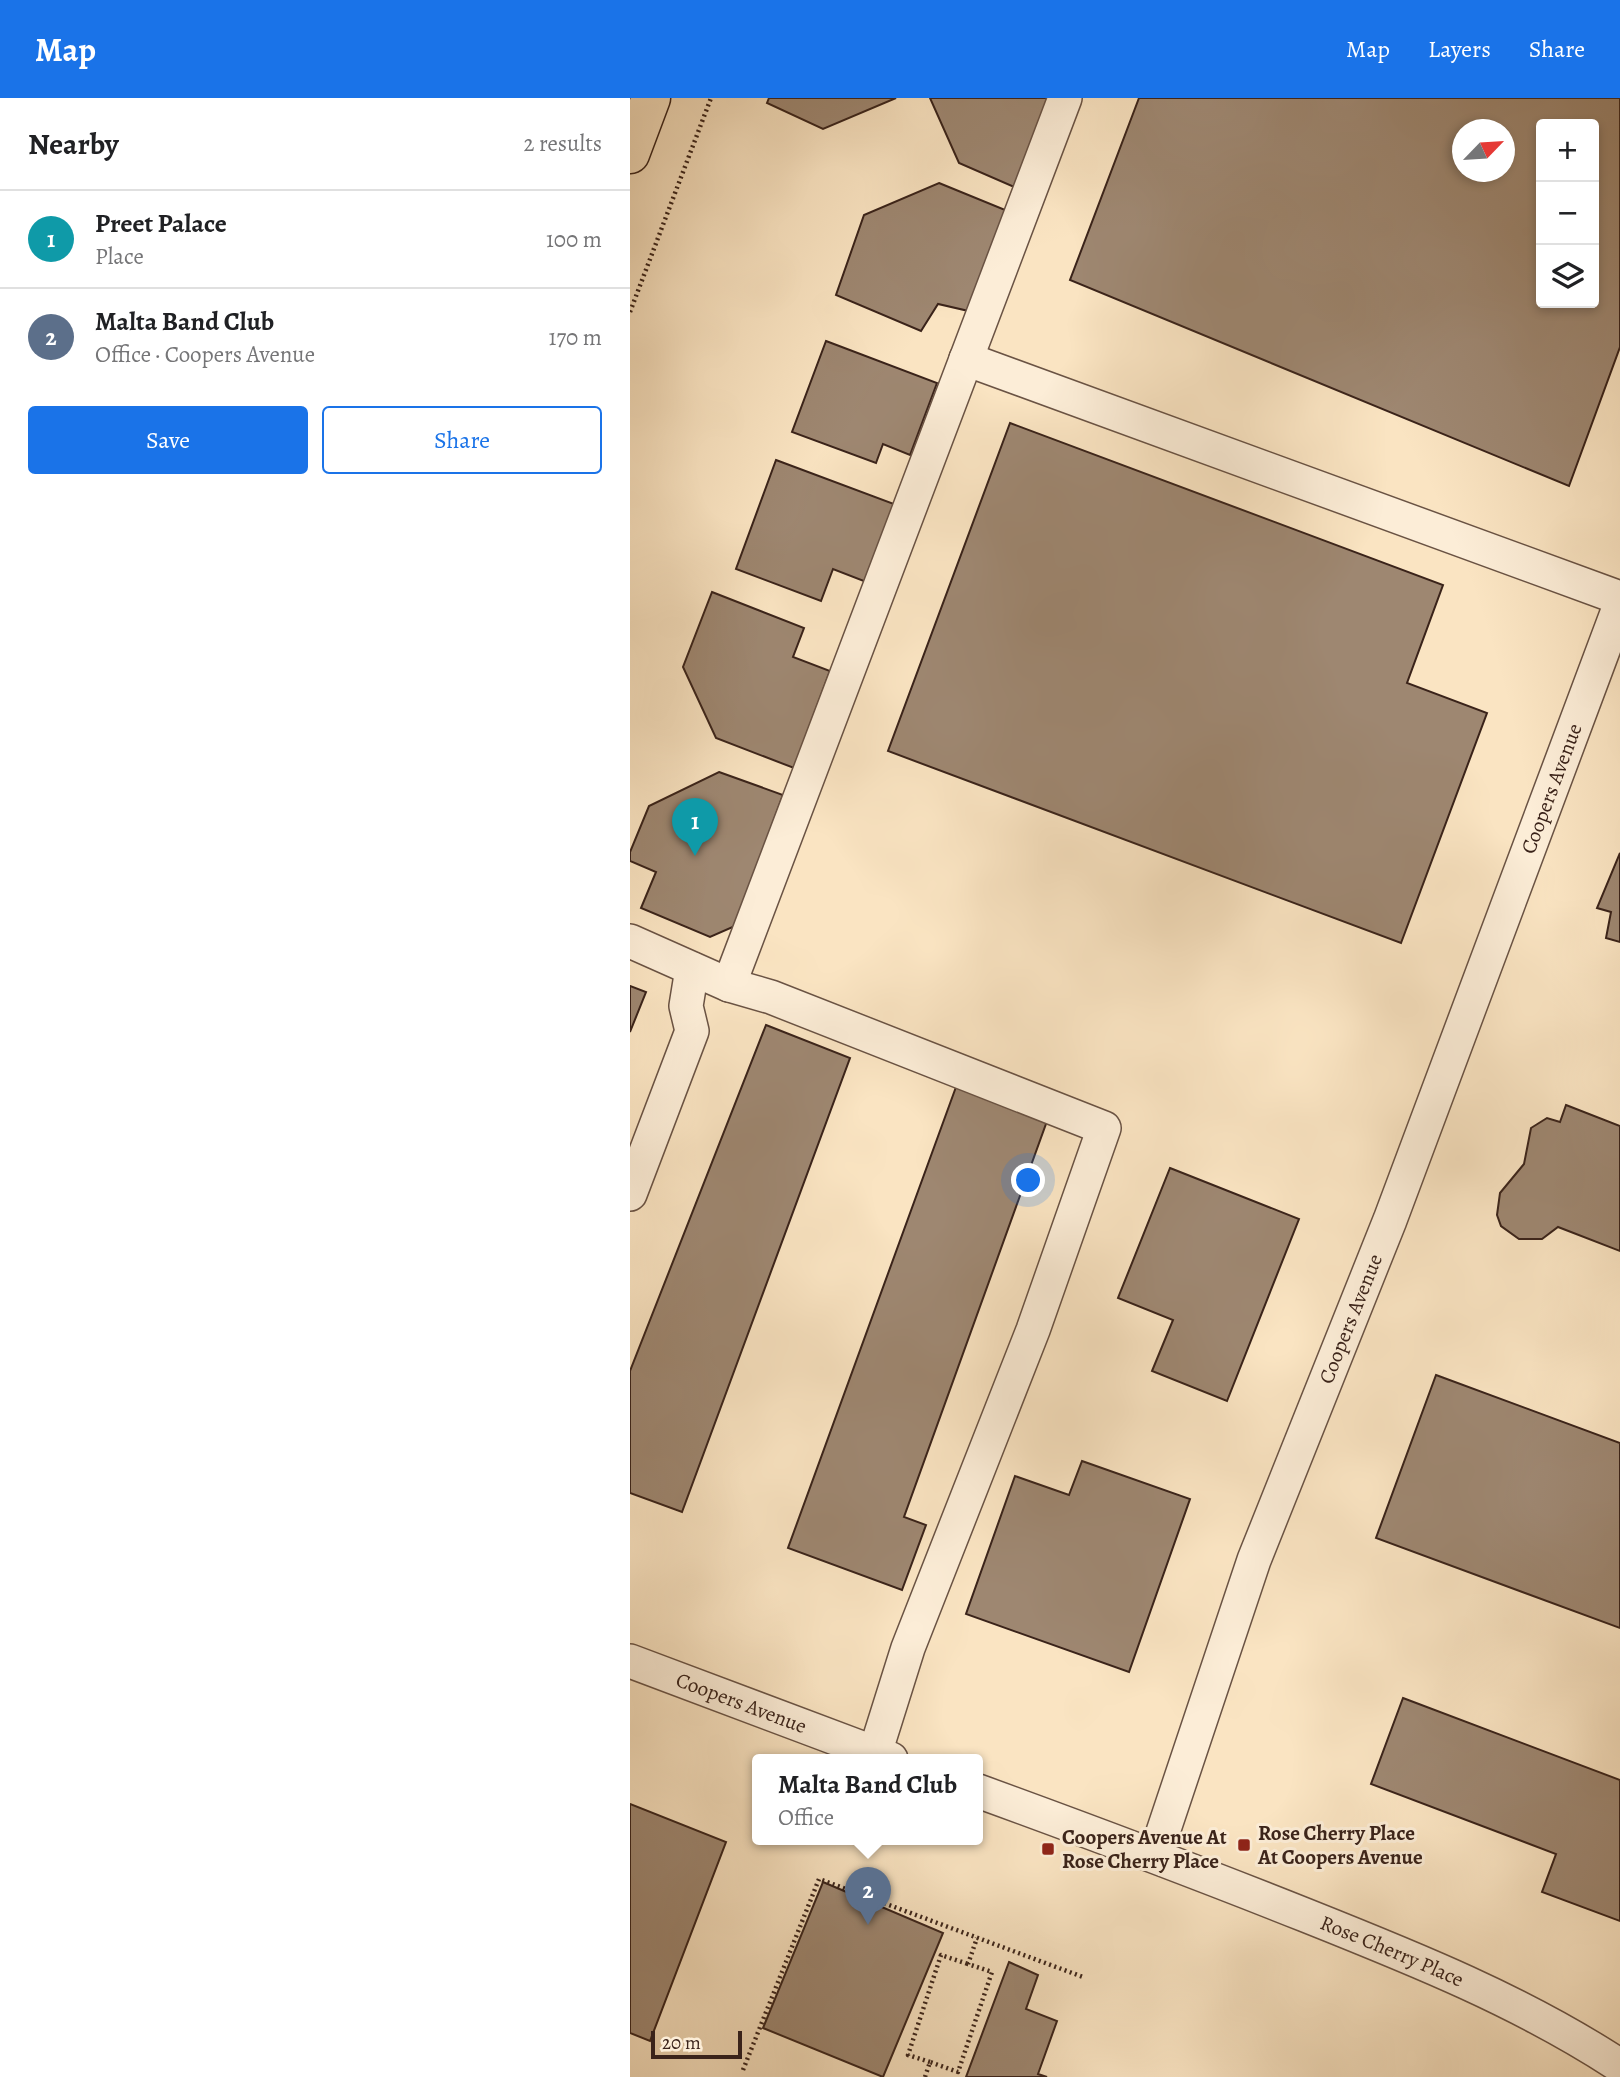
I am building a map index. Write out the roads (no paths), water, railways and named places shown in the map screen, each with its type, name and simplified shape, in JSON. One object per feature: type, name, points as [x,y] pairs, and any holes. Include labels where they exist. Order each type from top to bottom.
[{"type":"main road","points":[[630,153],[651,98]]},
{"type":"street","points":[[729,985],[1065,98]]},
{"type":"street","points":[[966,359],[1620,598]]},
{"type":"street","name":"Coopers Avenue","points":[[1155,1856],[1254,1560],[1390,1220],[1620,606]]},
{"type":"street","points":[[630,941],[729,985],[771,997],[1104,1128],[1033,1330],[908,1647],[883,1754]]},
{"type":"street","points":[[630,1194],[692,1031],[686,1006],[692,969]]},
{"type":"street","name":"Coopers Avenue","points":[[630,1661],[878,1754]]},
{"type":"street","points":[[983,1793],[1155,1856]]},
{"type":"street","name":"Rose Cherry Place","points":[[1155,1856],[1404,1955],[1518,2008],[1620,2066]]},
{"type":"place","name":"Preet Palace","points":[[695,856]]},
{"type":"place","name":"Rose Cherry Place At Coopers Avenue","points":[[1244,1845]]},
{"type":"place","name":"Coopers Avenue At Rose Cherry Place","points":[[1048,1849]]},
{"type":"place","name":"Malta Band Club","points":[[868,1925]]}]
